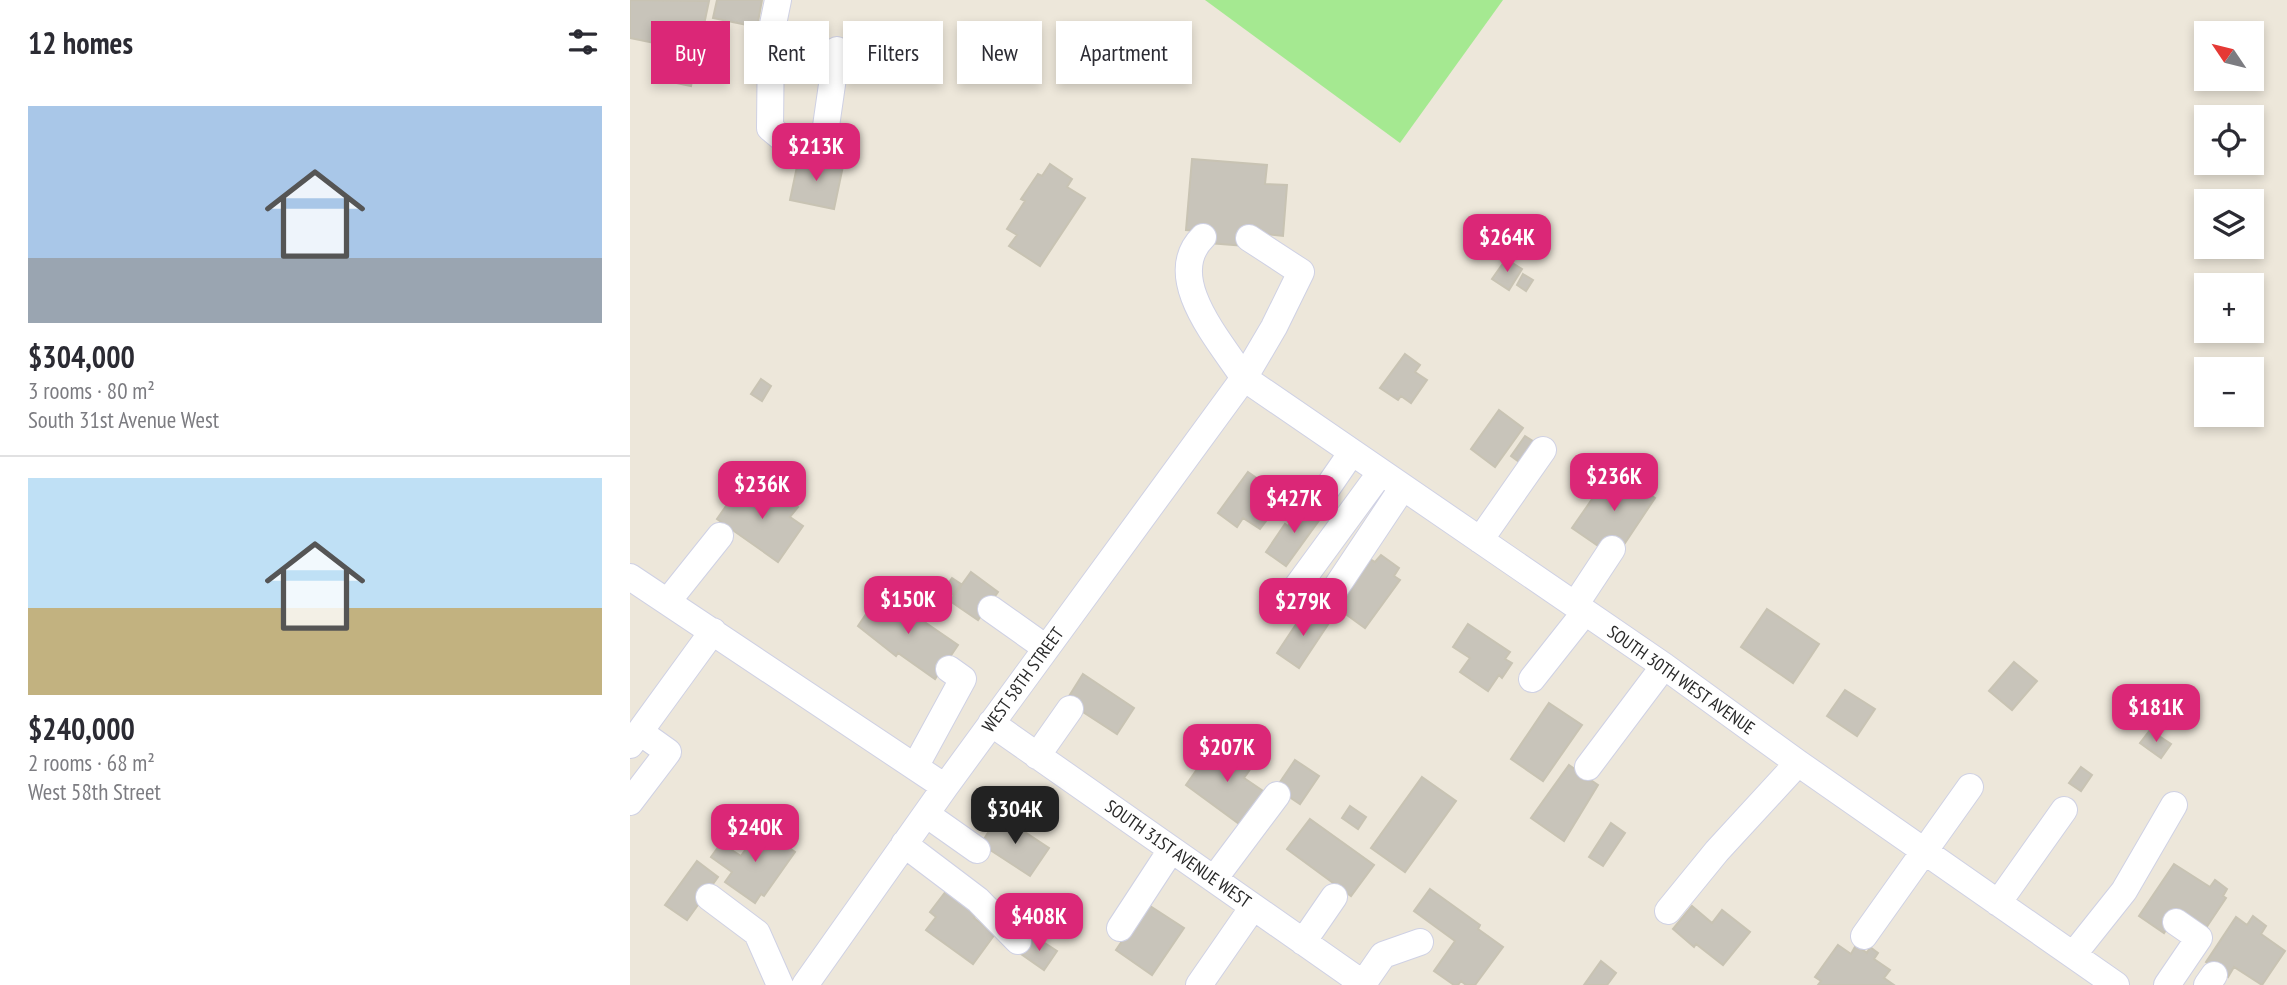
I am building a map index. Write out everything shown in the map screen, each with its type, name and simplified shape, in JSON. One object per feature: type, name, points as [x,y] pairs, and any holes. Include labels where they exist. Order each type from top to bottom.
[{"type":"street","points":[[778,0],[771,34],[770,128],[782,138],[823,147],[837,50]]},
{"type":"street","points":[[1203,237],[1194,246],[1187,273],[1195,302],[1244,378]]},
{"type":"street","name":"WEST 58TH STREET","points":[[804,985],[991,723],[1244,378],[1274,327],[1301,272],[1249,238]]},
{"type":"street","name":"SOUTH 30TH WEST AVENUE","points":[[1244,378],[1664,666],[2116,985]]},
{"type":"street","points":[[1480,540],[1543,450]]},
{"type":"street","points":[[1319,500],[1352,452]]},
{"type":"street","points":[[1285,603],[1381,472]]},
{"type":"street","points":[[1323,607],[1404,487]]},
{"type":"street","points":[[668,601],[720,536]]},
{"type":"street","points":[[1532,679],[1580,608],[1612,550]]},
{"type":"street","points":[[630,577],[945,787]]},
{"type":"street","points":[[991,609],[1046,648]]},
{"type":"street","points":[[630,802],[668,752],[635,738],[713,631]]},
{"type":"street","points":[[1588,767],[1664,666]]},
{"type":"street","points":[[915,767],[962,679],[949,669]]},
{"type":"street","points":[[1037,756],[1070,709]]},
{"type":"street","name":"SOUTH 31ST AVENUE WEST","points":[[991,723],[1303,942],[1357,983]]},
{"type":"street","points":[[1668,911],[1717,851],[1798,763]]},
{"type":"street","points":[[1864,936],[1970,787]]},
{"type":"street","points":[[1214,880],[1277,795]]},
{"type":"street","points":[[2073,955],[2124,891],[2175,804]]},
{"type":"street","points":[[1998,903],[2064,810]]},
{"type":"street","points":[[926,814],[977,850]]},
{"type":"street","points":[[904,844],[978,900],[1018,941]]},
{"type":"street","points":[[1120,928],[1171,850]]},
{"type":"street","points":[[709,897],[757,933],[780,985]]},
{"type":"street","points":[[1303,942],[1334,897]]},
{"type":"street","points":[[1199,985],[1253,907]]},
{"type":"street","points":[[2166,985],[2199,938],[2176,922]]},
{"type":"street","points":[[1357,983],[1383,956],[1420,942]]},
{"type":"green space","points":[[1205,0],[1503,0],[1400,143]]},
{"type":"building","points":[[630,0],[709,1],[705,21],[651,21],[651,42],[630,38]]},
{"type":"building","points":[[717,0],[762,0],[758,21],[744,21],[744,24],[713,18]]},
{"type":"building","points":[[799,157],[843,166],[834,209],[790,200]]},
{"type":"building","points":[[1192,159],[1267,165],[1265,184],[1287,185],[1283,236],[1246,232],[1245,246],[1209,243],[1210,232],[1186,230]]},
{"type":"building","points":[[1050,164],[1072,179],[1067,187],[1085,198],[1040,266],[1009,246],[1017,235],[1007,229],[1025,201],[1021,199],[1038,174],[1042,176]]},
{"type":"building","points":[[1506,259],[1522,269],[1509,290],[1492,279]]},
{"type":"building","points":[[1523,274],[1533,280],[1526,291],[1517,285]]},
{"type":"building","points":[[1405,354],[1420,365],[1415,372],[1427,380],[1411,403],[1401,396],[1398,400],[1380,388]]},
{"type":"building","points":[[761,379],[771,386],[762,401],[751,394]]},
{"type":"building","points":[[1499,410],[1523,428],[1495,467],[1471,449]]},
{"type":"building","points":[[1525,436],[1536,443],[1522,464],[1511,456]]},
{"type":"building","points":[[1613,469],[1655,498],[1621,549],[1604,550],[1572,528]]},
{"type":"building","points":[[1248,472],[1284,497],[1260,529],[1243,518],[1237,527],[1218,513]]},
{"type":"building","points":[[742,483],[773,504],[779,494],[798,507],[790,517],[803,526],[778,562],[717,519]]},
{"type":"building","points":[[1305,503],[1323,515],[1286,566],[1266,552],[1285,524],[1288,526]]},
{"type":"building","points":[[1381,555],[1399,568],[1394,576],[1400,580],[1365,628],[1336,607],[1370,559],[1375,562]]},
{"type":"building","points":[[971,572],[998,592],[978,620],[950,601]]},
{"type":"building","points":[[952,578],[961,584],[953,595],[944,589]]},
{"type":"building","points":[[881,592],[958,645],[935,679],[898,653],[896,656],[858,626]]},
{"type":"building","points":[[1307,608],[1329,623],[1299,668],[1277,653]]},
{"type":"building","points":[[1767,609],[1819,644],[1793,683],[1741,647]]},
{"type":"building","points":[[1468,624],[1510,652],[1505,659],[1512,663],[1502,678],[1499,675],[1488,691],[1460,672],[1470,658],[1453,647]]},
{"type":"building","points":[[2014,662],[2037,681],[2012,710],[1989,691]]},
{"type":"building","points":[[1083,674],[1134,708],[1117,734],[1066,701]]},
{"type":"building","points":[[1845,690],[1875,709],[1857,736],[1827,716]]},
{"type":"building","points":[[1549,703],[1582,725],[1543,781],[1511,759]]},
{"type":"building","points":[[2150,730],[2171,744],[2161,758],[2140,743]]},
{"type":"building","points":[[1214,745],[1232,758],[1238,749],[1256,761],[1244,778],[1266,793],[1242,826],[1186,785]]},
{"type":"building","points":[[1295,760],[1319,776],[1300,804],[1276,788]]},
{"type":"building","points":[[1569,765],[1598,785],[1564,841],[1531,818]]},
{"type":"building","points":[[2081,767],[2092,775],[2081,791],[2069,783]]},
{"type":"building","points":[[1422,777],[1456,801],[1405,872],[1371,848]]},
{"type":"building","points":[[1350,806],[1366,817],[1358,829],[1342,818]]},
{"type":"building","points":[[999,815],[1049,848],[1030,876],[981,844]]},
{"type":"building","points":[[733,816],[749,828],[735,846],[719,834]]},
{"type":"building","points":[[1310,819],[1374,865],[1351,896],[1287,849]]},
{"type":"building","points":[[1611,823],[1625,833],[1603,866],[1589,857]]},
{"type":"building","points":[[761,827],[795,852],[764,896],[761,894],[755,903],[725,882],[732,872],[711,857],[721,843],[741,856]]},
{"type":"building","points":[[697,861],[718,877],[687,920],[665,905]]},
{"type":"building","points":[[2174,864],[2210,887],[2215,880],[2227,889],[2223,896],[2226,898],[2206,928],[2178,912],[2164,933],[2139,916]]},
{"type":"building","points":[[1430,889],[1480,925],[1478,929],[1503,947],[1475,985],[1466,985],[1461,981],[1454,985],[1434,971],[1455,941],[1414,911]]},
{"type":"building","points":[[947,890],[978,913],[974,918],[995,934],[973,964],[926,930],[936,917],[930,912]]},
{"type":"building","points":[[1147,904],[1184,928],[1152,975],[1116,950]]},
{"type":"building","points":[[1692,906],[1712,923],[1722,910],[1750,932],[1723,965],[1696,944],[1694,947],[1673,929]]},
{"type":"building","points":[[2253,916],[2266,926],[2261,934],[2285,951],[2262,985],[2234,967],[2228,977],[2206,962],[2236,917],[2247,925]]},
{"type":"building","points":[[1034,936],[1057,951],[1044,970],[1021,954]]},
{"type":"building","points":[[1838,945],[1851,954],[1856,945],[1867,953],[1870,947],[1878,953],[1874,959],[1890,970],[1884,978],[1894,985],[1818,985],[1821,981],[1815,977]]},
{"type":"building","points":[[1601,961],[1616,973],[1607,985],[1584,985]]}]
